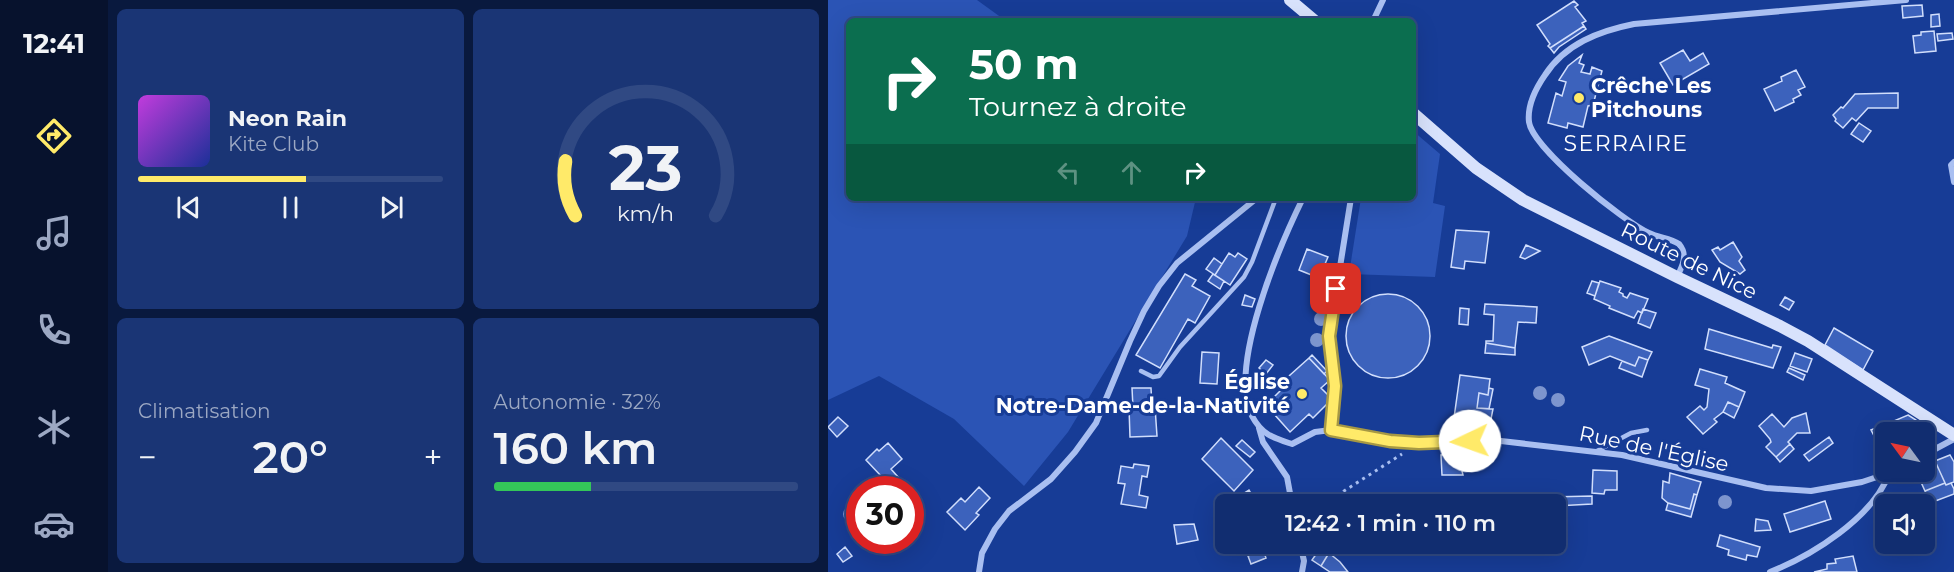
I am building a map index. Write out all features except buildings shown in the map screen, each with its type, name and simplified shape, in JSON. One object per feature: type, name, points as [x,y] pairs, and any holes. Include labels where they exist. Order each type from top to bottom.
[{"type":"main road","points":[[1290,0],[1311,18]]},
{"type":"main road","name":"Route de Nice","points":[[1416,116],[1476,168],[1523,200],[1808,341],[1954,437]]},
{"type":"street","points":[[1374,18],[1383,0]]},
{"type":"street","points":[[1677,277],[1684,263],[1684,254],[1679,244],[1651,234],[1628,220],[1550,155],[1538,139],[1529,123],[1530,108],[1537,86],[1548,70],[1561,55],[1587,38],[1617,28],[1657,22],[1906,0]]},
{"type":"street","points":[[1954,162],[1951,165],[1954,182]]},
{"type":"street","points":[[979,572],[982,553],[995,529],[1009,511],[1051,479],[1076,452],[1096,423],[1134,331],[1159,286],[1177,262],[1253,201]]},
{"type":"street","points":[[1290,494],[1287,477],[1263,442],[1257,422],[1252,417],[1246,380],[1248,356],[1265,288],[1302,201]]},
{"type":"street","points":[[1331,430],[1335,386],[1329,336],[1351,201]]},
{"type":"street","name":"Rue de l'Église","points":[[1257,422],[1268,436],[1292,444],[1316,432],[1331,430],[1390,441],[1419,443],[1501,441],[1622,455],[1735,482],[1781,490],[1811,491],[1875,478]]},
{"type":"street","points":[[1935,448],[1954,437]]},
{"type":"street","points":[[1770,572],[1799,559],[1842,531],[1865,512],[1887,482]]},
{"type":"street","points":[[1302,554],[1302,572]]},
{"type":"lane","points":[[1141,371],[1153,377],[1158,376],[1180,347],[1244,278],[1275,201]]},
{"type":"lane","points":[[1597,451],[1632,433],[1647,430]]},
{"type":"path","points":[[1342,494],[1419,443]]},
{"type":"shaded area","points":[[828,0],[977,0],[1002,18],[846,18],[846,201],[1195,201],[1187,236],[1068,432],[1024,486],[954,419],[879,376],[828,400]]},
{"type":"shaded area","points":[[1416,134],[1440,154],[1433,203],[1445,206],[1435,277],[1349,274],[1361,201],[1416,201]]},
{"type":"place","name":"Crêche Les Pitchouns","points":[[1579,98]]},
{"type":"place","name":"Église Notre-Dame-de-la-Nativité","points":[[1302,394]]},
{"type":"district","name":"SERRAIRE","points":[[1626,143]]},
{"type":"route","points":[[1336,289],[1329,336],[1335,386],[1331,430],[1390,441],[1419,443],[1470,441]]}]
